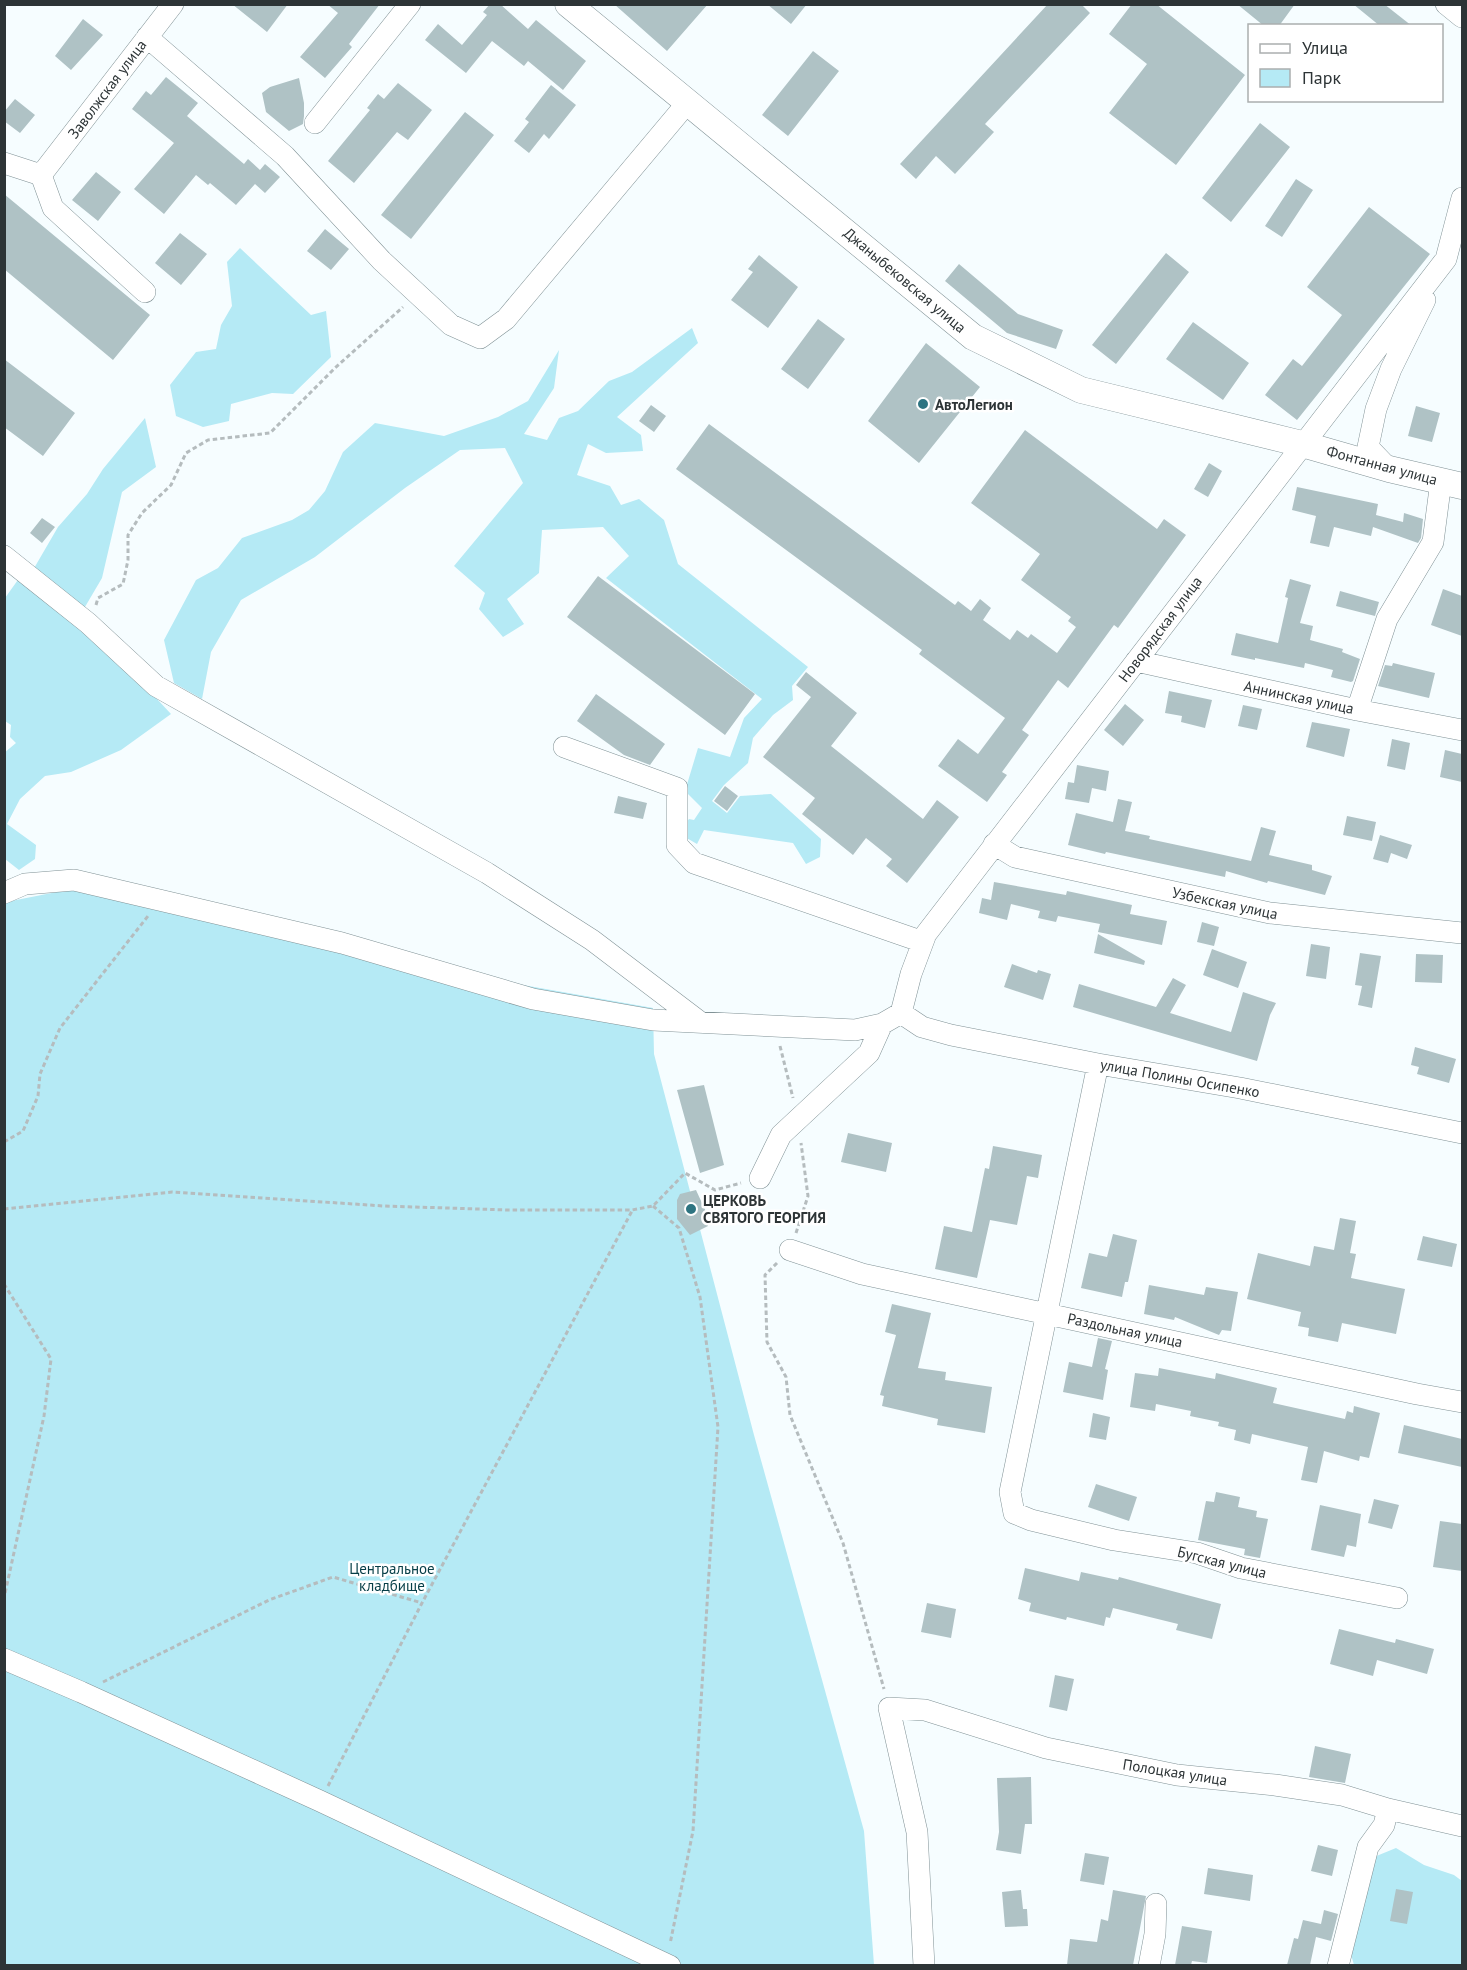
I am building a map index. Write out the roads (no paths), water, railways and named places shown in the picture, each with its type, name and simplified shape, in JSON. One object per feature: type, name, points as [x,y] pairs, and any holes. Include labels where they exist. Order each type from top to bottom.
[{"type":"main road","name":"Джаныбековская улица","points":[[567,4],[973,337],[1081,390],[1302,444]]},
{"type":"main road","name":"Фонтанная улица","points":[[1302,444],[1452,484]]},
{"type":"street","name":"Заволжская улица","points":[[41,175],[174,4]]},
{"type":"street","points":[[315,123],[410,4]]},
{"type":"street","points":[[1446,4],[1462,17]]},
{"type":"street","points":[[147,37],[285,156],[382,261],[451,325],[480,338],[506,319],[688,102]]},
{"type":"street","points":[[4,163],[41,175],[53,208],[145,292]]},
{"type":"street","name":"Новорядская улица","points":[[1389,469],[1368,447],[1376,408],[1391,369],[1454,261],[1462,198]]},
{"type":"street","name":"Новорядская улица","points":[[901,1013],[911,974],[926,934],[1302,444],[1454,261]]},
{"type":"street","points":[[1357,710],[1387,619],[1433,542],[1452,484]]},
{"type":"street","points":[[4,556],[88,623],[156,686],[487,873],[592,940],[700,1022]]},
{"type":"street","name":"Аннинская улица","points":[[1136,661],[1357,710],[1462,730]]},
{"type":"street","points":[[564,747],[677,788],[677,844],[694,863],[923,942]]},
{"type":"street","name":"Узбекская улица","points":[[994,844],[1015,857],[1270,914],[1462,933]]},
{"type":"street","points":[[4,893],[25,884],[74,880],[342,943],[533,999],[653,1020],[855,1030],[882,1024],[901,1013]]},
{"type":"street","name":"улица Полины Осипенко","points":[[901,1013],[922,1027],[951,1035],[1098,1064],[1240,1088],[1462,1133]]},
{"type":"street","points":[[760,1178],[781,1135],[869,1053],[882,1024]]},
{"type":"street","points":[[1047,1313],[1098,1064]]},
{"type":"street","name":"Раздольная улица","points":[[790,1250],[862,1274],[1462,1402]]},
{"type":"street","name":"Бугская улица","points":[[1047,1313],[1010,1492],[1014,1513],[1031,1520],[1114,1540],[1197,1553],[1241,1568],[1397,1598]]},
{"type":"street","points":[[4,1659],[320,1801],[668,1965]]},
{"type":"street","name":"Полоцкая улица","points":[[924,1965],[917,1832],[889,1708],[925,1710],[1046,1748],[1178,1775],[1275,1785],[1342,1795],[1388,1809],[1462,1826]]},
{"type":"street","points":[[1338,1965],[1368,1847],[1384,1825],[1388,1809]]},
{"type":"street","points":[[1149,1965],[1155,1934],[1156,1904]]},
{"type":"place","name":"АвтоЛегион","points":[[923,404]]},
{"type":"place","name":"ЦЕРКОВЬ СВЯТОГО ГЕОРГИЯ","points":[[691,1209]]},
{"type":"park label","name":"Центральное кладбище","points":[[392,1576]]}]
